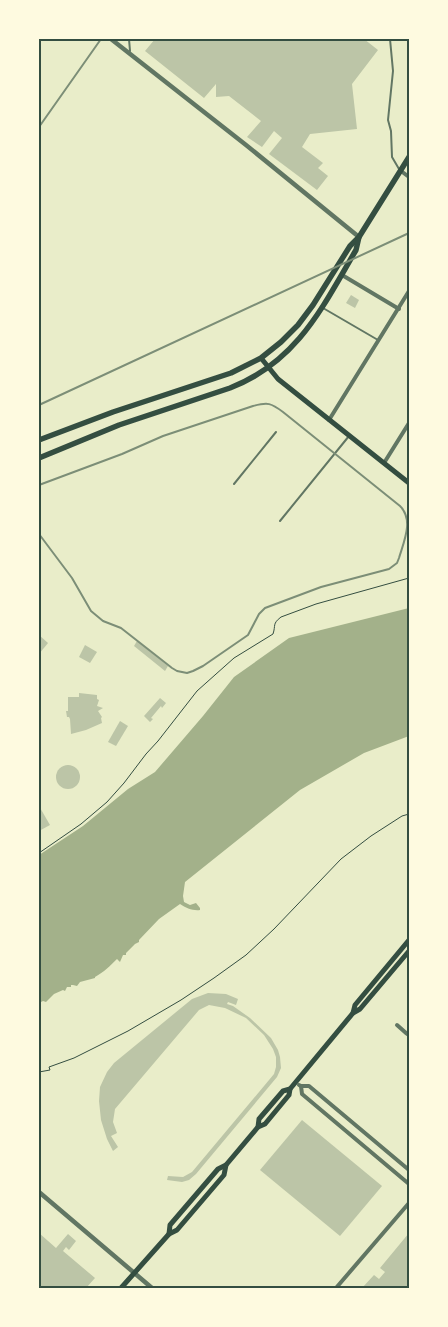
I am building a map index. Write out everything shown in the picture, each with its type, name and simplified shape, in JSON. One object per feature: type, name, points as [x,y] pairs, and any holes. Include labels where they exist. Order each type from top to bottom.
[{"type":"main road","points":[[39,440],[114,412],[232,373],[260,358],[281,342],[298,325],[313,305],[350,246],[359,237],[409,157]]},
{"type":"main road","points":[[39,458],[119,426],[244,383],[269,368],[284,356],[302,337],[342,275],[356,250],[359,237]]},
{"type":"main road","points":[[260,358],[278,379],[409,483]]},
{"type":"main road","points":[[353,1013],[355,1005],[409,940]]},
{"type":"main road","points":[[169,1234],[170,1225],[218,1169],[226,1165],[258,1127],[259,1119],[283,1091],[290,1088],[353,1013],[360,1009],[409,951]]},
{"type":"main road","points":[[121,1288],[169,1234],[177,1230],[224,1175],[226,1165]]},
{"type":"street","points":[[111,39],[359,237]]},
{"type":"street","points":[[400,171],[409,177]]},
{"type":"street","points":[[342,275],[399,309]]},
{"type":"street","points":[[329,420],[409,291]]},
{"type":"street","points":[[384,463],[409,423]]},
{"type":"street","points":[[397,1025],[409,1035]]},
{"type":"street","points":[[295,1082],[301,1086],[309,1086],[409,1170]]},
{"type":"street","points":[[301,1086],[302,1094],[409,1184]]},
{"type":"street","points":[[39,1192],[152,1288]]},
{"type":"street","points":[[336,1288],[409,1203]]},
{"type":"lane","points":[[129,39],[130,54]]},
{"type":"lane","points":[[390,39],[393,71],[388,120],[392,157],[400,171]]},
{"type":"lane","points":[[321,307],[379,341]]},
{"type":"lane","points":[[234,484],[276,432]]},
{"type":"lane","points":[[280,521],[349,436]]},
{"type":"path","points":[[39,853],[82,824],[107,802],[158,742],[197,691],[238,655],[273,634],[274,625],[281,617],[316,604],[409,578]]},
{"type":"path","points":[[39,1072],[50,1070],[49,1067],[74,1058],[128,1031],[214,978],[246,954],[274,929],[341,858],[371,836],[402,816],[409,814]]},
{"type":"shaded area","points":[[409,608],[409,736],[364,753],[300,790],[185,882],[184,902],[190,905],[196,903],[200,910],[190,909],[180,904],[159,919],[126,955],[123,955],[120,962],[117,959],[95,978],[80,982],[77,986],[71,985],[65,991],[54,994],[46,1002],[39,1003],[39,855],[83,826],[128,789],[155,772],[234,677],[289,638]]},
{"type":"building","points":[[155,39],[364,39],[378,50],[352,84],[357,129],[310,134],[302,147],[323,163],[318,168],[328,176],[317,190],[269,154],[282,138],[274,131],[262,147],[247,137],[261,121],[229,96],[216,97],[216,84],[204,98],[145,51]]},
{"type":"building","points":[[351,295],[359,300],[355,308],[346,303]]},
{"type":"building","points":[[39,635],[48,643],[39,654]]},
{"type":"building","points":[[137,641],[168,666],[165,671],[134,646]]},
{"type":"building","points":[[85,645],[97,652],[90,663],[79,657]]},
{"type":"building","points":[[79,693],[97,695],[99,700],[97,706],[103,708],[98,711],[102,717],[102,723],[71,734],[70,719],[67,717],[66,711],[68,711],[68,697],[79,697]]},
{"type":"building","points":[[160,698],[166,703],[162,708],[161,706],[150,722],[144,716]]},
{"type":"building","points":[[120,721],[128,726],[116,746],[108,742]]},
{"type":"building","points":[[68,765],[76,769],[80,777],[76,785],[68,789],[60,785],[56,777],[60,769]]},
{"type":"building","points":[[39,806],[50,825],[39,831]]},
{"type":"building","points":[[208,993],[226,994],[238,999],[236,1005],[228,1002],[227,1004],[250,1018],[271,1038],[278,1050],[281,1068],[277,1077],[196,1174],[189,1180],[182,1182],[167,1180],[168,1176],[183,1177],[192,1172],[274,1074],[276,1057],[264,1035],[246,1018],[225,1008],[209,1005],[199,1010],[115,1109],[113,1122],[117,1133],[111,1136],[118,1147],[113,1151],[101,1120],[100,1087],[107,1072],[114,1063],[192,999]]},
{"type":"building","points":[[302,1120],[382,1186],[340,1236],[260,1170]]},
{"type":"building","points":[[39,1233],[56,1248],[68,1234],[76,1241],[69,1250],[66,1247],[63,1251],[95,1278],[86,1288],[39,1288]]},
{"type":"building","points":[[409,1233],[409,1288],[362,1288],[374,1275],[379,1279],[385,1272],[380,1268]]},
{"type":"railway","points":[[39,127],[101,39]]},
{"type":"railway","points":[[39,405],[409,233]]},
{"type":"railway","points":[[39,485],[122,454],[163,436],[253,406],[266,404],[272,405],[283,412],[400,506],[404,512],[407,524],[407,531],[397,563],[389,569],[321,587],[265,608],[259,614],[248,635],[203,666],[187,673],[172,668],[121,628],[103,621],[91,611],[72,578],[39,534]]}]
